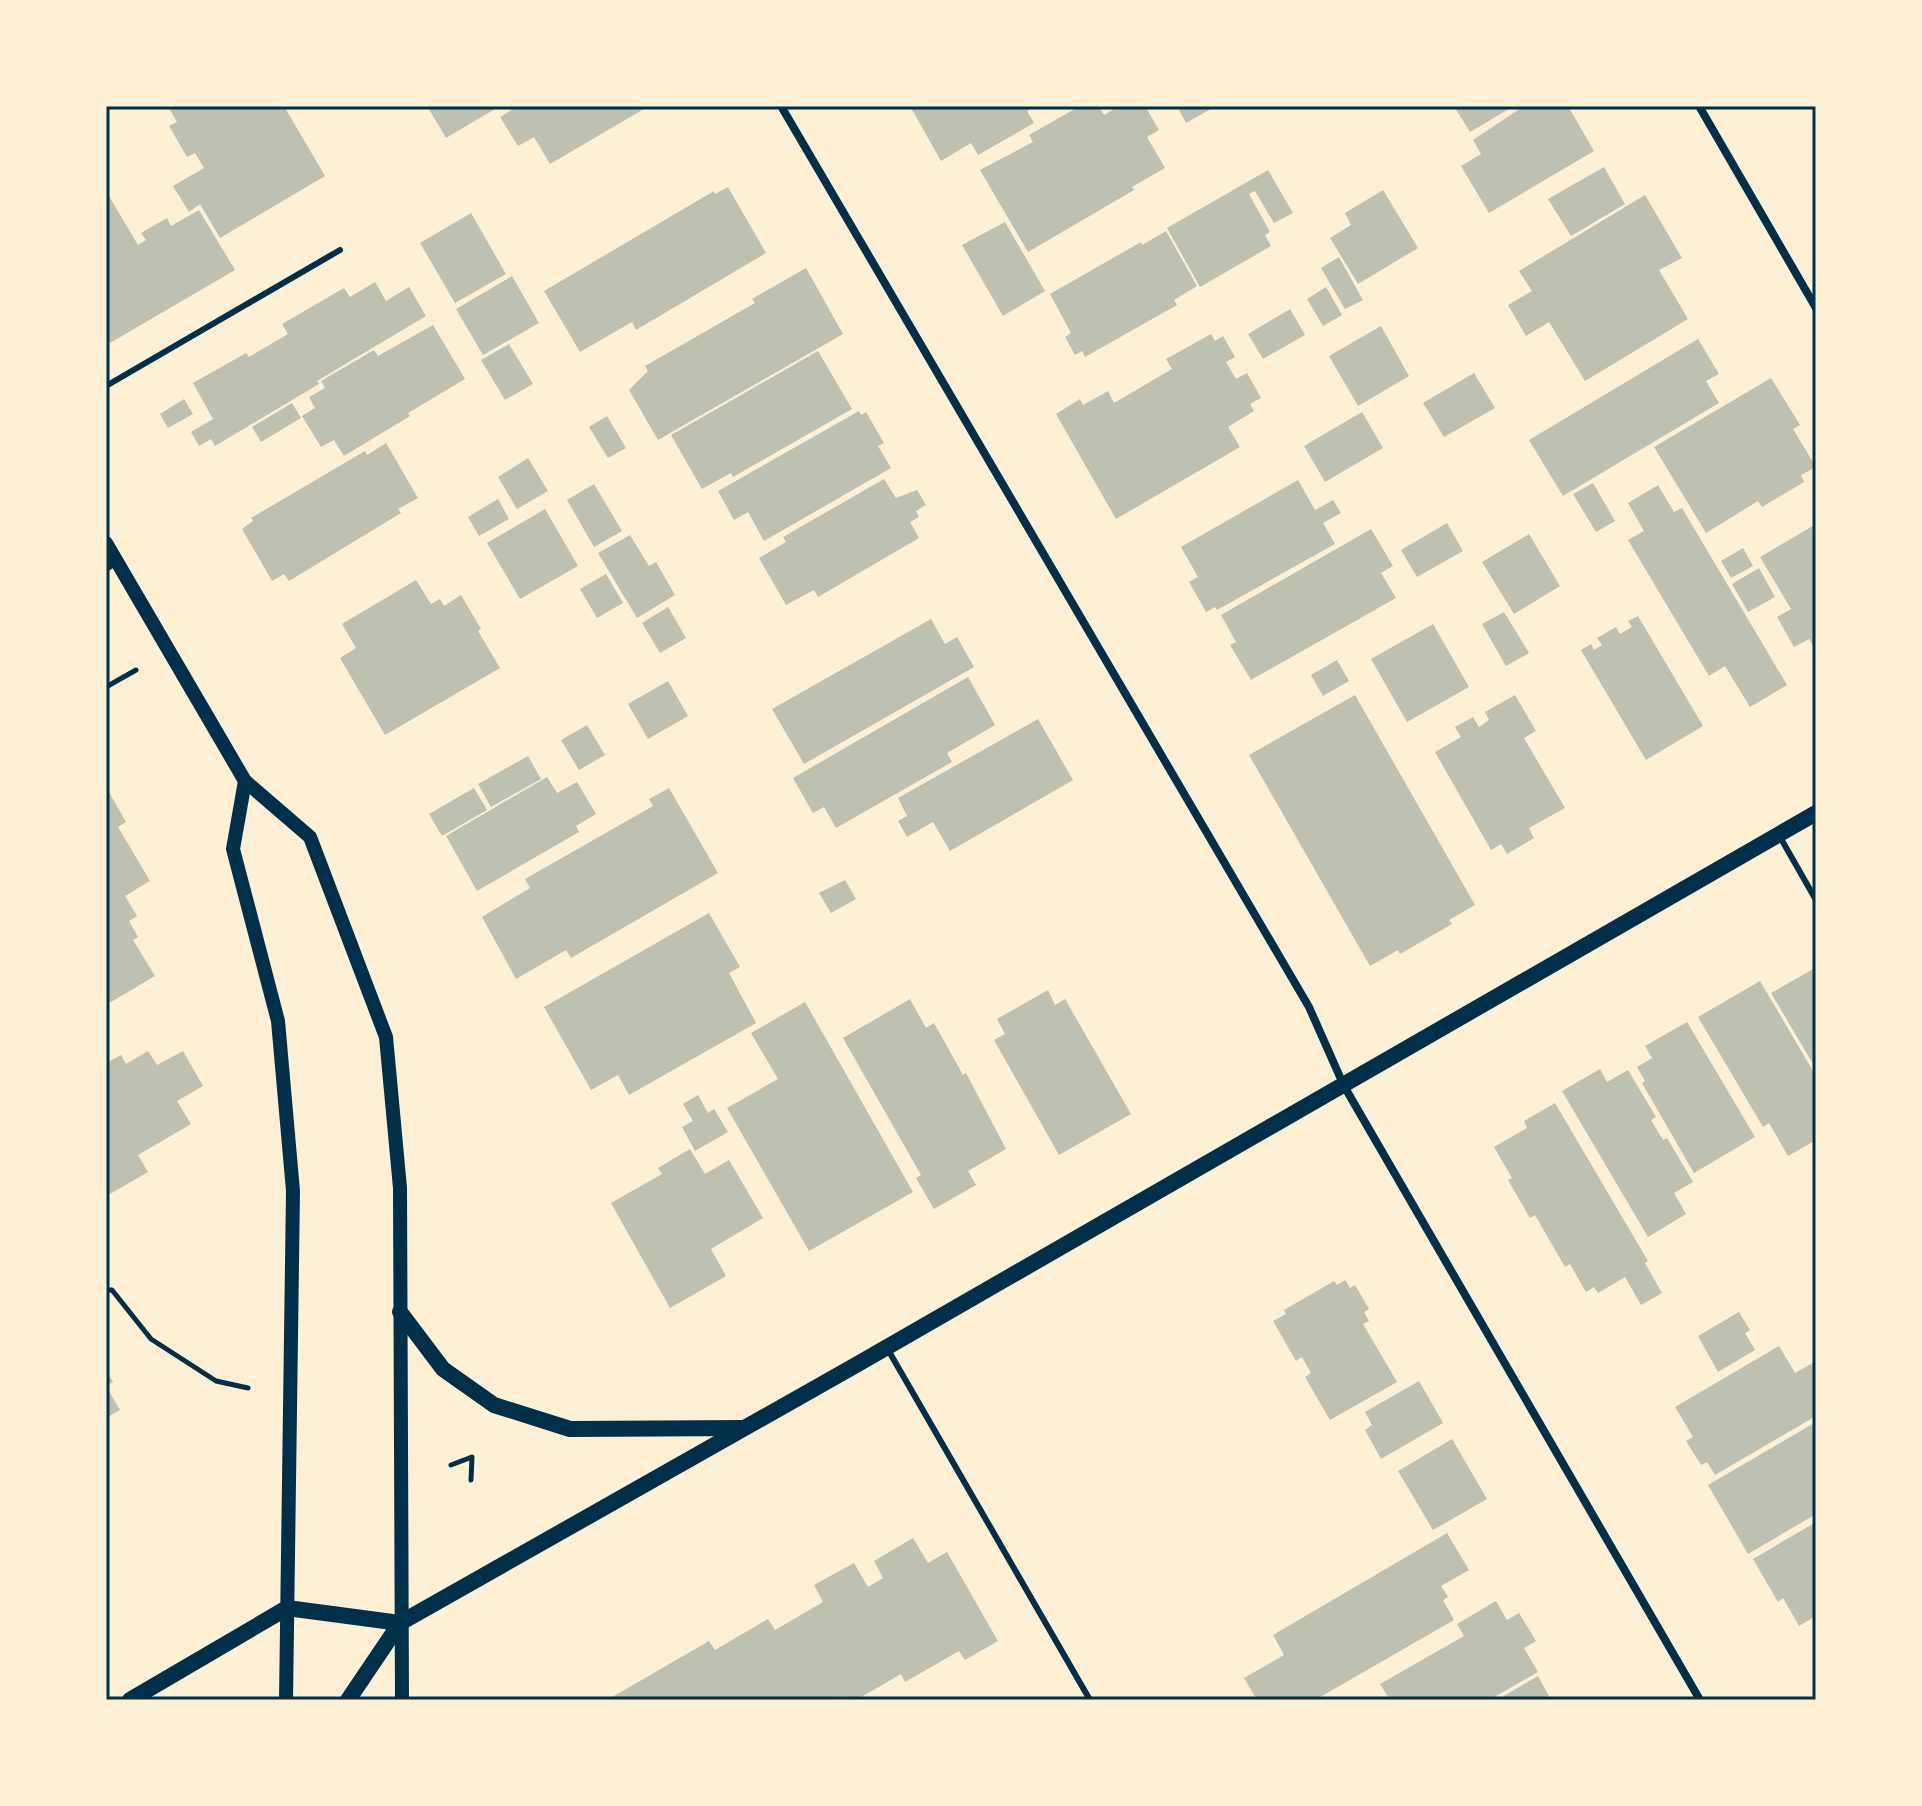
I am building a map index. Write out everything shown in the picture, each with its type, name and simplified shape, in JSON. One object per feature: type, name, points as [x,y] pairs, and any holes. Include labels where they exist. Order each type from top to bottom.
[{"type":"main road","points":[[348,1700],[400,1623],[887,1348],[1816,813]]},
{"type":"main road","points":[[400,1312],[443,1369],[494,1405],[570,1429],[746,1428]]},
{"type":"main road","points":[[130,1700],[287,1608],[400,1623]]},
{"type":"street","points":[[781,106],[1309,1007],[1344,1086],[1700,1700]]},
{"type":"street","points":[[1699,106],[1816,308]]},
{"type":"street","points":[[106,543],[112,566],[245,781],[310,837],[386,1037],[400,1188],[402,1700]]},
{"type":"street","points":[[245,781],[233,849],[278,1021],[293,1191],[286,1700]]},
{"type":"lane","points":[[106,386],[340,250]]},
{"type":"lane","points":[[1779,835],[1816,900]]},
{"type":"lane","points":[[887,1348],[1090,1700]]},
{"type":"path","points":[[106,1290],[112,1290],[151,1339],[216,1381],[248,1388]]},
{"type":"path","points":[[451,1465],[472,1457],[471,1480]]},
{"type":"building","points":[[168,106],[284,106],[325,176],[220,238],[200,204],[189,212],[173,186],[204,168],[195,153],[187,157],[169,126],[177,122]]},
{"type":"building","points":[[427,106],[500,106],[446,138]]},
{"type":"building","points":[[518,106],[649,106],[550,164],[534,137],[518,146],[500,117]]},
{"type":"building","points":[[910,106],[1036,106],[1027,111],[1034,123],[978,155],[971,143],[941,161]]},
{"type":"building","points":[[1080,106],[1098,106],[1104,115],[1119,106],[1145,106],[1159,130],[1147,137],[1165,168],[1132,187],[1134,190],[1028,252],[980,170],[1033,142],[1029,135]]},
{"type":"building","points":[[1177,106],[1216,106],[1186,123]]},
{"type":"building","points":[[1454,106],[1514,106],[1470,132]]},
{"type":"building","points":[[1524,106],[1568,106],[1594,151],[1489,213],[1461,166],[1481,154],[1473,140]]},
{"type":"building","points":[[1604,167],[1625,204],[1571,236],[1548,199]]},
{"type":"building","points":[[1268,170],[1293,213],[1274,223],[1255,191],[1249,194],[1270,232],[1265,235],[1271,246],[1200,287],[1167,228]]},
{"type":"building","points":[[728,187],[766,253],[636,330],[632,322],[580,352],[544,291],[714,191],[715,194]]},
{"type":"building","points":[[1383,190],[1418,248],[1358,284],[1330,238],[1351,225],[1345,213]]},
{"type":"building","points":[[106,191],[138,245],[146,240],[141,233],[167,218],[171,226],[199,210],[235,270],[110,343],[106,336]]},
{"type":"building","points":[[1645,195],[1682,258],[1659,270],[1688,319],[1585,381],[1549,322],[1526,336],[1508,305],[1532,291],[1519,271]]},
{"type":"building","points":[[471,213],[506,274],[455,303],[420,243]]},
{"type":"building","points":[[1005,222],[1045,291],[1003,316],[962,245]]},
{"type":"building","points":[[1166,231],[1197,286],[1174,300],[1177,305],[1085,357],[1082,351],[1075,355],[1065,337],[1071,333],[1050,294]]},
{"type":"building","points":[[1339,257],[1363,300],[1345,309],[1321,268]]},
{"type":"building","points":[[806,268],[843,334],[658,440],[629,390],[648,371],[645,366],[755,303],[752,299]]},
{"type":"building","points":[[512,276],[539,323],[483,355],[456,309]]},
{"type":"building","points":[[375,282],[386,301],[409,287],[426,316],[215,446],[211,439],[199,446],[191,432],[213,419],[193,383],[246,353],[249,357],[288,334],[282,324],[344,288],[350,297]]},
{"type":"building","points":[[1326,287],[1342,315],[1323,326],[1307,299]]},
{"type":"building","points":[[1290,309],[1305,335],[1263,359],[1248,334]]},
{"type":"building","points":[[433,325],[465,379],[344,456],[334,440],[321,447],[302,416],[315,408],[309,397],[325,388],[321,381],[374,350],[378,356]]},
{"type":"building","points":[[1381,326],[1409,376],[1358,406],[1329,356]]},
{"type":"building","points":[[1211,334],[1215,341],[1223,336],[1235,357],[1226,362],[1236,379],[1247,373],[1261,398],[1250,404],[1254,411],[1228,427],[1240,447],[1116,519],[1056,414],[1080,399],[1083,405],[1108,391],[1114,403],[1172,369],[1166,359]]},
{"type":"building","points":[[1698,339],[1719,374],[1706,381],[1719,403],[1563,496],[1529,440]]},
{"type":"building","points":[[509,344],[533,384],[505,400],[481,360]]},
{"type":"building","points":[[818,351],[852,409],[733,477],[731,473],[702,489],[671,435]]},
{"type":"building","points":[[1474,373],[1495,408],[1444,437],[1423,403]]},
{"type":"building","points":[[1771,378],[1800,425],[1793,429],[1816,467],[1801,475],[1804,482],[1762,507],[1758,501],[1706,533],[1654,447]]},
{"type":"building","points":[[184,399],[193,414],[168,428],[160,414]]},
{"type":"building","points":[[292,403],[301,418],[261,442],[252,427]]},
{"type":"building","points":[[859,411],[861,415],[866,412],[884,443],[878,446],[891,468],[764,541],[748,512],[734,520],[718,491]]},
{"type":"building","points":[[1362,412],[1383,448],[1325,482],[1304,446]]},
{"type":"building","points":[[607,416],[626,448],[608,458],[589,427]]},
{"type":"building","points":[[386,443],[418,498],[398,509],[401,513],[289,581],[284,574],[272,581],[242,529],[253,521],[251,518],[365,451],[367,455]]},
{"type":"building","points":[[528,458],[548,491],[517,509],[498,477]]},
{"type":"building","points":[[884,479],[896,498],[917,490],[926,505],[916,511],[919,517],[910,522],[919,538],[818,597],[814,590],[786,605],[759,558],[786,542],[783,537]]},
{"type":"building","points":[[1298,480],[1315,510],[1333,500],[1341,513],[1323,523],[1335,544],[1217,610],[1215,607],[1206,612],[1189,582],[1198,577],[1181,547]]},
{"type":"building","points":[[1593,483],[1615,521],[1596,532],[1573,494]]},
{"type":"building","points":[[594,484],[622,531],[594,547],[567,500]]},
{"type":"building","points":[[1658,485],[1674,512],[1682,508],[1787,685],[1750,707],[1725,666],[1709,676],[1628,540],[1644,531],[1628,503]]},
{"type":"building","points":[[498,499],[509,519],[479,536],[468,517]]},
{"type":"building","points":[[545,509],[578,566],[520,599],[487,543]]},
{"type":"building","points":[[1447,523],[1463,551],[1417,577],[1401,550]]},
{"type":"building","points":[[1816,524],[1816,651],[1809,639],[1794,647],[1777,617],[1791,609],[1760,557]]},
{"type":"building","points":[[1371,529],[1393,566],[1381,573],[1396,598],[1251,680],[1230,645],[1236,642],[1221,615]]},
{"type":"building","points":[[1529,534],[1560,586],[1514,614],[1482,562]]},
{"type":"building","points":[[630,535],[649,566],[656,562],[675,595],[637,618],[598,553]]},
{"type":"building","points":[[1743,548],[1753,566],[1731,578],[1721,561]]},
{"type":"building","points":[[1759,568],[1775,597],[1748,612],[1732,584]]},
{"type":"building","points":[[606,574],[623,603],[597,618],[580,589]]},
{"type":"building","points":[[416,580],[431,604],[440,599],[444,606],[461,595],[500,668],[385,735],[340,658],[356,648],[342,624]]},
{"type":"building","points":[[668,607],[686,638],[660,653],[642,623]]},
{"type":"building","points":[[1504,612],[1529,653],[1506,666],[1482,624]]},
{"type":"building","points":[[1638,616],[1703,726],[1646,760],[1581,650],[1591,644],[1594,650],[1602,645],[1597,638],[1616,627],[1620,634],[1632,627],[1628,621]]},
{"type":"building","points":[[931,619],[945,644],[957,637],[974,667],[804,764],[772,709]]},
{"type":"building","points":[[1433,624],[1469,687],[1407,722],[1371,659]]},
{"type":"building","points":[[1337,660],[1349,681],[1323,696],[1311,675]]},
{"type":"building","points":[[968,677],[995,725],[947,753],[952,762],[836,828],[824,807],[813,813],[793,778]]},
{"type":"building","points":[[668,681],[688,716],[648,739],[628,704]]},
{"type":"building","points":[[1355,695],[1475,905],[1449,920],[1452,924],[1400,954],[1398,950],[1370,966],[1249,755]]},
{"type":"building","points":[[1515,695],[1536,731],[1524,738],[1565,808],[1529,828],[1534,838],[1507,854],[1501,844],[1491,850],[1435,752],[1461,737],[1455,727],[1473,717],[1479,727],[1489,720],[1485,712]]},
{"type":"building","points":[[1038,719],[1073,780],[950,851],[933,822],[907,837],[898,821],[907,816],[898,798]]},
{"type":"building","points":[[587,725],[605,755],[579,770],[561,740]]},
{"type":"building","points":[[528,756],[541,779],[491,807],[478,784]]},
{"type":"building","points":[[547,777],[557,793],[577,782],[596,814],[576,826],[579,832],[477,891],[446,836]]},
{"type":"building","points":[[106,787],[126,822],[118,827],[150,881],[125,896],[137,916],[129,921],[138,937],[133,940],[155,976],[106,1005]]},
{"type":"building","points":[[474,788],[487,810],[442,836],[429,814]]},
{"type":"building","points":[[669,788],[718,873],[571,958],[566,950],[516,979],[482,917],[530,888],[525,879],[653,806],[649,799]]},
{"type":"building","points":[[845,880],[856,899],[831,913],[819,893]]},
{"type":"building","points":[[709,913],[740,967],[729,973],[756,1023],[629,1095],[618,1075],[591,1090],[544,1007]]},
{"type":"building","points":[[1816,969],[1816,1069],[1771,993]]},
{"type":"building","points":[[1760,981],[1816,1076],[1816,1140],[1788,1156],[1769,1123],[1763,1127],[1698,1017]]},
{"type":"building","points":[[1048,990],[1055,1005],[1065,999],[1131,1114],[1059,1155],[994,1040],[1005,1034],[997,1019]]},
{"type":"building","points":[[910,999],[926,1028],[934,1023],[963,1075],[966,1073],[1006,1149],[968,1171],[976,1185],[934,1209],[916,1178],[921,1175],[843,1038]]},
{"type":"building","points":[[805,1002],[913,1192],[809,1251],[727,1108],[778,1079],[751,1033]]},
{"type":"building","points":[[1687,1022],[1755,1137],[1694,1173],[1642,1083],[1645,1081],[1637,1067],[1652,1058],[1645,1046]]},
{"type":"building","points":[[148,1051],[157,1065],[183,1051],[203,1086],[177,1101],[191,1124],[138,1155],[148,1172],[110,1194],[106,1186],[106,1063],[121,1055],[126,1064]]},
{"type":"building","points":[[1600,1069],[1607,1082],[1628,1070],[1656,1117],[1651,1120],[1663,1140],[1667,1138],[1693,1182],[1674,1193],[1686,1214],[1648,1237],[1562,1091]]},
{"type":"building","points":[[698,1095],[708,1113],[714,1109],[728,1132],[695,1151],[682,1127],[693,1121],[683,1104]]},
{"type":"building","points":[[1555,1103],[1648,1261],[1645,1263],[1662,1293],[1641,1305],[1625,1277],[1598,1293],[1594,1287],[1586,1292],[1570,1264],[1565,1267],[1535,1215],[1530,1218],[1508,1180],[1512,1178],[1494,1147],[1527,1128],[1524,1121]]},
{"type":"building","points":[[690,1149],[705,1174],[729,1160],[763,1218],[711,1249],[726,1276],[670,1308],[611,1203],[662,1174],[658,1168]]},
{"type":"building","points":[[1345,1280],[1350,1288],[1355,1285],[1369,1309],[1364,1312],[1369,1321],[1363,1324],[1397,1382],[1330,1420],[1305,1377],[1311,1373],[1302,1357],[1296,1361],[1273,1321],[1286,1314],[1284,1310],[1334,1281],[1337,1285]]},
{"type":"building","points":[[1739,1312],[1750,1330],[1745,1333],[1755,1350],[1718,1372],[1698,1336]]},
{"type":"building","points":[[1779,1346],[1795,1373],[1816,1361],[1816,1416],[1715,1475],[1707,1462],[1701,1465],[1686,1441],[1693,1437],[1675,1407]]},
{"type":"building","points":[[106,1370],[113,1382],[106,1386]]},
{"type":"building","points":[[1419,1381],[1443,1423],[1381,1459],[1365,1430],[1372,1425],[1365,1412]]},
{"type":"building","points":[[106,1386],[120,1410],[106,1418]]},
{"type":"building","points":[[1816,1422],[1816,1514],[1748,1554],[1708,1485]]},
{"type":"building","points":[[1452,1439],[1487,1499],[1433,1530],[1398,1471]]},
{"type":"building","points":[[1816,1522],[1816,1616],[1799,1626],[1783,1598],[1778,1602],[1753,1559]]},
{"type":"building","points":[[1447,1533],[1469,1570],[1441,1586],[1448,1597],[1443,1600],[1454,1620],[1315,1700],[1257,1700],[1244,1678],[1284,1655],[1273,1635]]},
{"type":"building","points":[[913,1538],[928,1563],[947,1552],[998,1641],[965,1660],[959,1651],[905,1682],[901,1674],[856,1700],[843,1700],[840,1696],[834,1700],[607,1700],[709,1641],[715,1650],[768,1619],[775,1630],[823,1602],[814,1585],[854,1563],[868,1587],[883,1578],[874,1561]]},
{"type":"building","points":[[1496,1601],[1507,1620],[1519,1613],[1536,1641],[1524,1648],[1538,1672],[1489,1700],[1390,1700],[1380,1684],[1464,1636],[1457,1624]]},
{"type":"building","points":[[1538,1676],[1551,1700],[1497,1700]]}]
